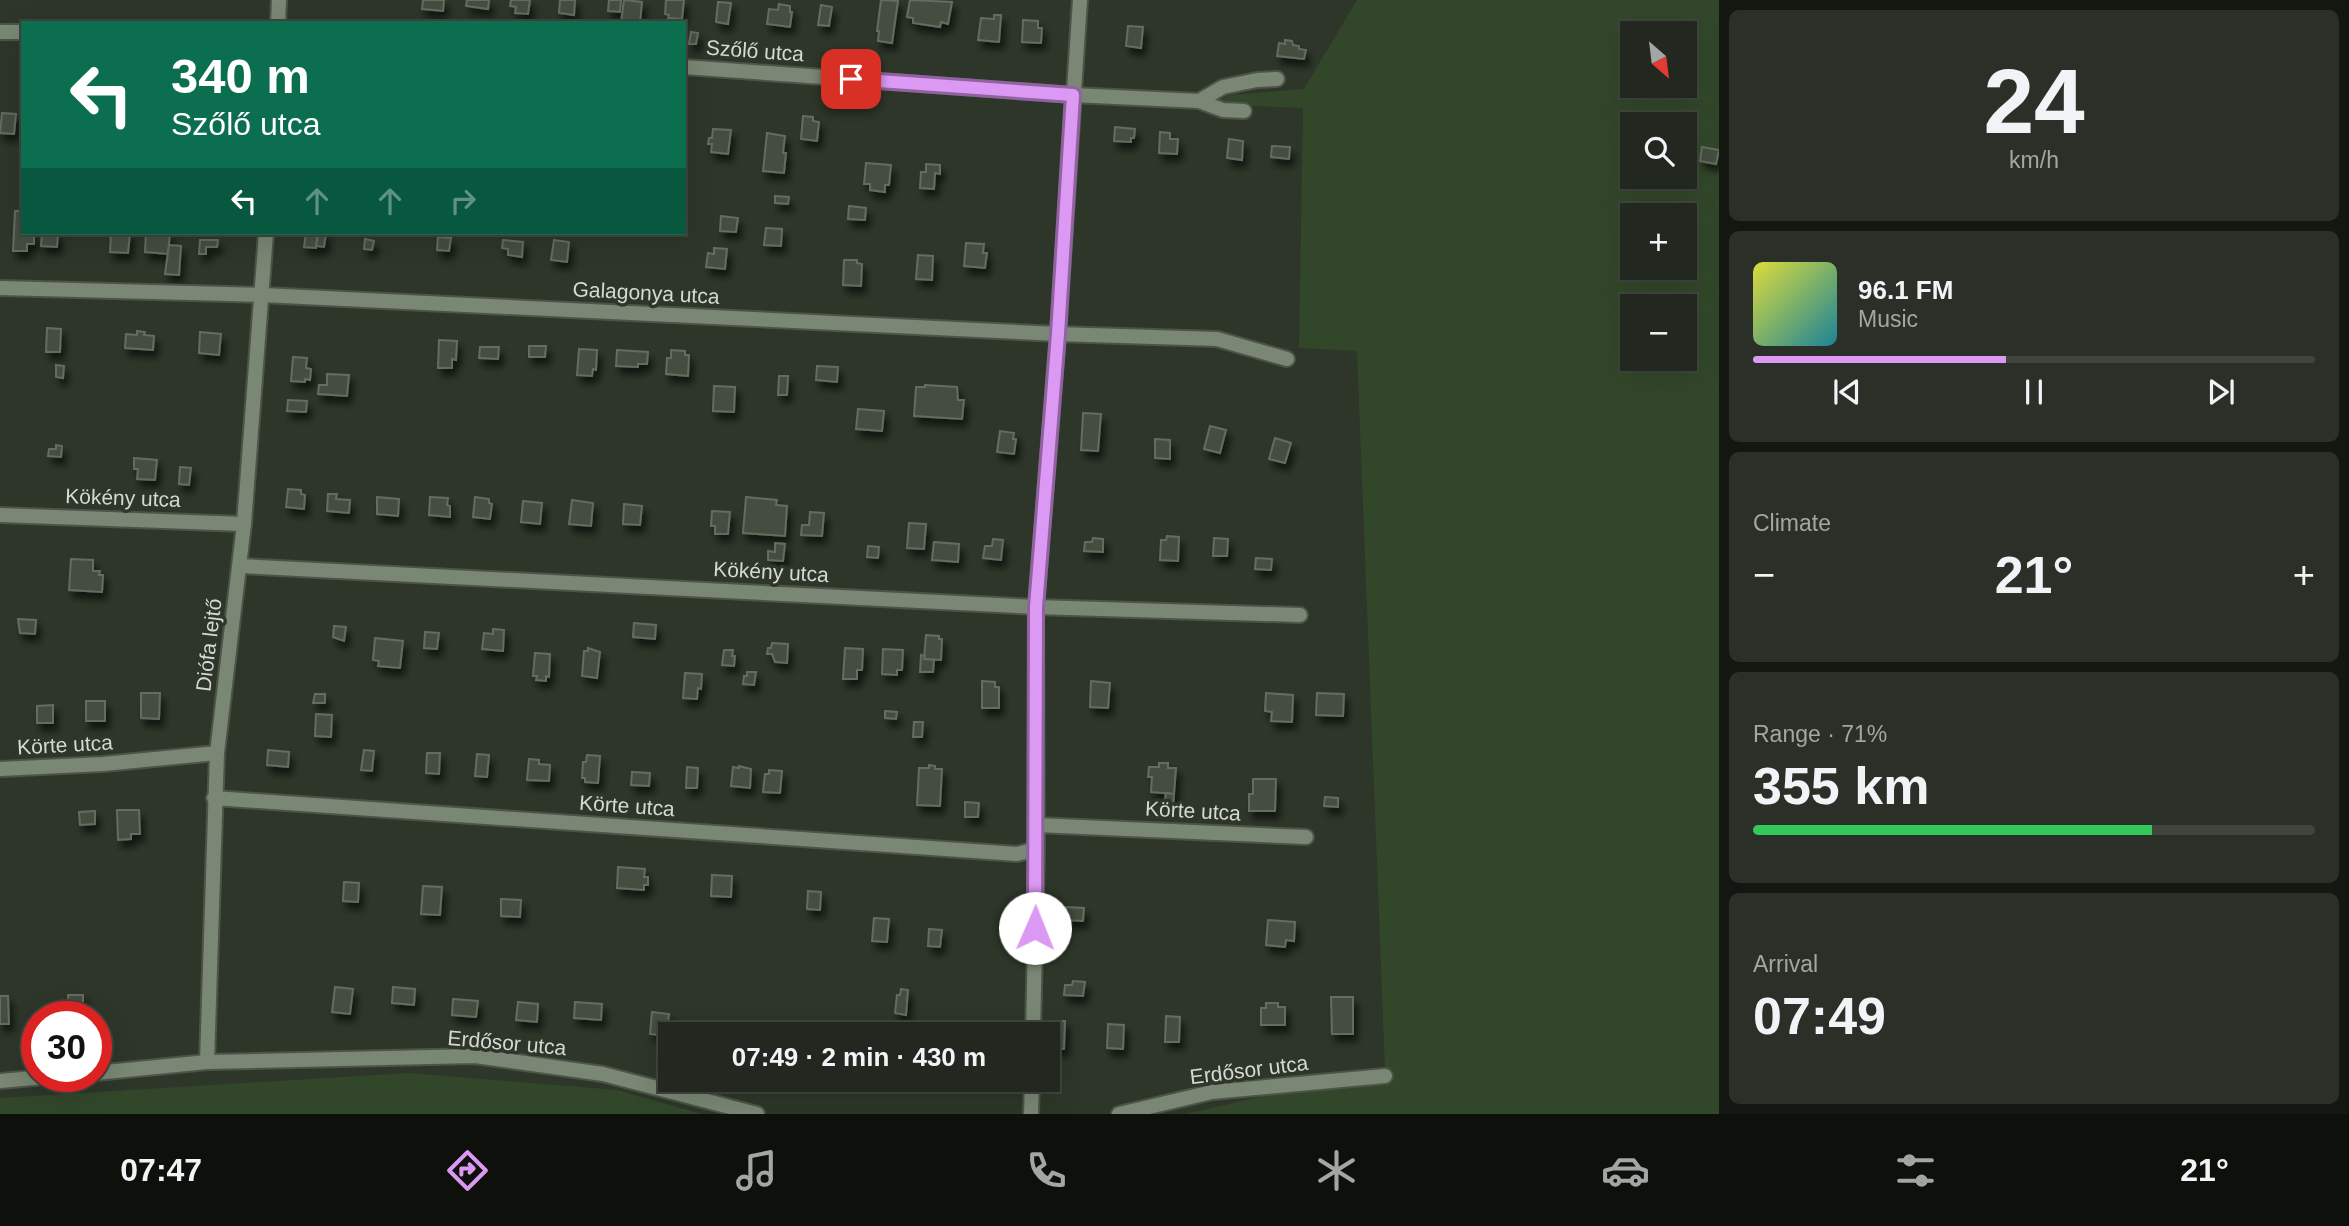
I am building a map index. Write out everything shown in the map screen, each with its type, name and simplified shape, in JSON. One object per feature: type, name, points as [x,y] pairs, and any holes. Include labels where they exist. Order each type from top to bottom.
[{"type":"street","points":[[278,21],[279,0]]},
{"type":"street","points":[[1032,1022],[1037,849],[1036,607],[1058,334],[1080,0]]},
{"type":"street","points":[[0,32],[21,32]]},
{"type":"street","name":"Szőlő utca","points":[[686,67],[1073,95],[1199,101],[1223,110],[1244,111]]},
{"type":"street","name":"Szőlő utca","points":[[1199,101],[1223,87],[1277,79]]},
{"type":"street","name":"Diófa lejtő","points":[[207,1062],[217,753],[244,524],[266,235]]},
{"type":"street","name":"Galagonya utca","points":[[0,288],[263,295],[1058,334],[1217,339],[1287,359]]},
{"type":"street","name":"Kökény utca","points":[[0,515],[244,524]]},
{"type":"street","name":"Kökény utca","points":[[240,566],[1036,607],[1300,615]]},
{"type":"street","name":"Körte utca","points":[[0,769],[103,764],[217,753]]},
{"type":"street","name":"Körte utca","points":[[214,798],[1017,854],[1037,849]]},
{"type":"street","name":"Körte utca","points":[[1037,825],[1306,837]]},
{"type":"street","name":"Erdősor utca","points":[[112,1071],[207,1062],[475,1056],[603,1074],[757,1114]]},
{"type":"street","name":"Erdősor utca","points":[[1119,1114],[1212,1092],[1385,1076]]},
{"type":"street","points":[[0,1081],[21,1079]]},
{"type":"street","points":[[1031,1114],[1032,1092]]},
{"type":"green space","points":[[1357,0],[1719,0],[1719,1114],[1186,1114],[1385,1068],[1357,351],[1299,348],[1303,108],[1230,105],[1219,100],[1230,95],[1304,89]]},
{"type":"green space","points":[[409,1073],[617,1090],[702,1114],[0,1114],[0,1098]]},
{"type":"building","points":[[423,0],[444,0],[443,11],[422,9]]},
{"type":"building","points":[[467,0],[489,0],[488,9],[466,6]]},
{"type":"building","points":[[511,0],[530,0],[528,14],[515,13],[516,7],[510,6]]},
{"type":"building","points":[[560,0],[575,0],[574,15],[559,13]]},
{"type":"building","points":[[609,0],[621,0],[620,12],[608,11]]},
{"type":"building","points":[[624,0],[642,2],[640,21],[621,21]]},
{"type":"building","points":[[666,0],[684,0],[682,19],[668,18],[669,15],[665,14]]},
{"type":"building","points":[[881,0],[898,1],[892,43],[878,41]]},
{"type":"building","points":[[910,0],[952,2],[948,24],[941,22],[940,27],[913,23],[913,18],[907,17]]},
{"type":"building","points":[[718,2],[731,3],[728,24],[716,22]]},
{"type":"building","points":[[779,4],[790,6],[790,27],[767,24],[769,9],[778,10]]},
{"type":"building","points":[[821,5],[832,7],[829,26],[818,25]]},
{"type":"building","points":[[994,15],[1001,15],[999,42],[978,40],[981,18],[994,19]]},
{"type":"building","points":[[1023,20],[1038,21],[1038,28],[1042,28],[1041,43],[1022,42]]},
{"type":"building","points":[[1128,26],[1143,27],[1141,48],[1126,46]]},
{"type":"building","points":[[691,32],[698,33],[696,44],[689,44]]},
{"type":"building","points":[[1285,40],[1292,41],[1299,49],[1306,50],[1304,59],[1277,56],[1279,43],[1285,44]]},
{"type":"building","points":[[2,113],[16,114],[14,134],[0,133]]},
{"type":"building","points":[[803,116],[813,117],[813,121],[819,122],[817,141],[801,139]]},
{"type":"building","points":[[1115,127],[1135,129],[1134,138],[1131,138],[1131,142],[1114,141]]},
{"type":"building","points":[[713,129],[731,130],[728,154],[711,152],[712,144],[708,144]]},
{"type":"building","points":[[1160,132],[1170,133],[1170,139],[1178,139],[1177,154],[1159,153]]},
{"type":"building","points":[[767,133],[785,136],[784,173],[763,171]]},
{"type":"building","points":[[1229,139],[1243,141],[1242,160],[1227,158]]},
{"type":"building","points":[[1272,146],[1290,147],[1289,159],[1271,157]]},
{"type":"building","points":[[1702,147],[1719,150],[1716,164],[1700,161]]},
{"type":"building","points":[[866,163],[891,165],[889,185],[885,185],[885,192],[870,190],[870,184],[864,184]]},
{"type":"building","points":[[926,164],[940,165],[940,174],[935,173],[934,189],[920,188],[921,172],[926,172]]},
{"type":"building","points":[[775,196],[789,197],[788,204],[775,203]]},
{"type":"building","points":[[849,206],[866,208],[865,220],[848,219]]},
{"type":"building","points":[[15,211],[21,211],[21,235],[34,235],[34,244],[27,244],[27,251],[13,251]]},
{"type":"building","points":[[721,216],[738,218],[736,232],[720,231]]},
{"type":"building","points":[[766,228],[782,229],[781,246],[764,245]]},
{"type":"building","points":[[42,235],[58,235],[57,247],[41,246]]},
{"type":"building","points":[[111,235],[130,235],[128,253],[110,252]]},
{"type":"building","points":[[146,235],[170,235],[168,254],[145,252]]},
{"type":"building","points":[[306,235],[318,235],[316,248],[304,247]]},
{"type":"building","points":[[318,235],[326,235],[324,247],[316,246]]},
{"type":"building","points":[[438,237],[451,238],[449,251],[437,250]]},
{"type":"building","points":[[365,239],[374,241],[372,250],[364,249]]},
{"type":"building","points":[[200,240],[218,240],[217,247],[206,247],[206,254],[199,254]]},
{"type":"building","points":[[503,240],[523,242],[522,257],[508,255],[508,249],[502,248]]},
{"type":"building","points":[[554,240],[569,242],[567,262],[551,260]]},
{"type":"building","points":[[966,243],[984,244],[983,253],[987,253],[985,268],[964,266]]},
{"type":"building","points":[[169,245],[181,246],[179,275],[165,274]]},
{"type":"building","points":[[714,248],[727,249],[725,269],[706,267],[708,253],[714,254]]},
{"type":"building","points":[[918,255],[933,256],[932,280],[916,279]]},
{"type":"building","points":[[844,260],[857,260],[857,263],[862,264],[861,286],[843,285]]},
{"type":"building","points":[[47,328],[61,329],[60,352],[46,352]]},
{"type":"building","points":[[137,331],[154,336],[153,350],[125,348],[126,334],[137,335]]},
{"type":"building","points":[[200,332],[221,334],[219,355],[199,353]]},
{"type":"building","points":[[439,340],[457,341],[456,360],[452,359],[452,368],[438,368]]},
{"type":"building","points":[[529,346],[546,346],[545,357],[529,357]]},
{"type":"building","points":[[480,347],[499,347],[498,359],[479,358]]},
{"type":"building","points":[[579,349],[597,350],[596,370],[593,369],[592,376],[577,375]]},
{"type":"building","points":[[617,350],[648,352],[647,364],[638,364],[638,367],[616,366]]},
{"type":"building","points":[[671,350],[685,351],[685,355],[689,355],[688,376],[666,374],[667,358],[671,358]]},
{"type":"building","points":[[293,357],[307,358],[306,368],[311,369],[310,380],[291,381]]},
{"type":"building","points":[[56,365],[64,366],[63,378],[56,377]]},
{"type":"building","points":[[817,366],[838,367],[837,382],[816,380]]},
{"type":"building","points":[[327,374],[349,375],[347,396],[318,394],[319,385],[327,385]]},
{"type":"building","points":[[779,376],[788,376],[787,395],[778,395]]},
{"type":"building","points":[[714,386],[735,387],[734,412],[713,411]]},
{"type":"building","points":[[916,387],[957,387],[958,400],[964,400],[962,419],[914,416]]},
{"type":"building","points":[[288,400],[307,401],[306,412],[287,411]]},
{"type":"building","points":[[858,409],[884,411],[882,431],[856,429]]},
{"type":"building","points":[[1083,413],[1101,414],[1098,451],[1081,450]]},
{"type":"building","points":[[1210,426],[1226,430],[1220,453],[1204,449]]},
{"type":"building","points":[[1000,431],[1014,433],[1014,454],[997,452]]},
{"type":"building","points":[[1275,438],[1291,443],[1285,463],[1269,459]]},
{"type":"building","points":[[1155,439],[1170,440],[1170,459],[1155,458]]},
{"type":"building","points":[[56,445],[62,446],[61,457],[48,456],[49,449],[56,449]]},
{"type":"building","points":[[134,458],[157,460],[155,480],[137,479],[138,469],[134,469]]},
{"type":"building","points":[[180,467],[191,468],[189,485],[179,484]]},
{"type":"building","points":[[288,489],[301,490],[301,494],[305,495],[304,509],[286,507]]},
{"type":"building","points":[[328,494],[337,494],[336,499],[350,500],[349,513],[327,511]]},
{"type":"building","points":[[377,497],[399,499],[398,516],[377,514]]},
{"type":"building","points":[[430,497],[448,498],[450,517],[429,515]]},
{"type":"building","points":[[475,497],[489,499],[492,504],[490,519],[473,517]]},
{"type":"building","points":[[746,497],[777,500],[776,505],[787,506],[785,536],[743,533]]},
{"type":"building","points":[[572,500],[593,503],[591,526],[569,524]]},
{"type":"building","points":[[523,501],[542,503],[540,524],[521,522]]},
{"type":"building","points":[[624,504],[642,506],[640,525],[623,524]]},
{"type":"building","points":[[712,511],[730,512],[728,534],[715,534],[715,526],[711,526]]},
{"type":"building","points":[[810,512],[824,513],[822,536],[801,535],[802,525],[809,525]]},
{"type":"building","points":[[909,523],[926,524],[924,549],[907,548]]},
{"type":"building","points":[[1167,536],[1179,537],[1178,561],[1160,560],[1161,540],[1166,540]]},
{"type":"building","points":[[1093,538],[1103,539],[1103,552],[1084,551],[1085,542],[1092,542]]},
{"type":"building","points":[[1214,538],[1228,539],[1227,556],[1213,556]]},
{"type":"building","points":[[993,539],[1003,540],[1001,560],[983,558],[985,546],[992,546]]},
{"type":"building","points":[[934,542],[959,544],[958,562],[932,560]]},
{"type":"building","points":[[775,543],[785,544],[783,561],[768,560],[768,551],[775,552]]},
{"type":"building","points":[[868,546],[879,547],[878,558],[867,557]]},
{"type":"building","points":[[1256,558],[1272,559],[1271,570],[1255,569]]},
{"type":"building","points":[[71,559],[93,560],[93,571],[100,571],[99,575],[103,575],[102,592],[69,590]]},
{"type":"building","points":[[18,619],[36,620],[35,634],[20,633]]},
{"type":"building","points":[[634,623],[656,625],[655,639],[633,637]]},
{"type":"building","points":[[334,626],[346,627],[344,641],[333,637]]},
{"type":"building","points":[[493,629],[504,630],[503,651],[482,649],[484,633],[493,634]]},
{"type":"building","points":[[425,632],[439,633],[437,649],[424,648]]},
{"type":"building","points":[[926,635],[939,636],[939,639],[942,639],[941,660],[924,659]]},
{"type":"building","points":[[375,638],[403,641],[400,668],[378,666],[379,661],[373,660]]},
{"type":"building","points":[[772,643],[788,644],[787,663],[775,662],[772,654],[767,654]]},
{"type":"building","points":[[588,648],[600,652],[597,678],[582,676],[584,651],[588,651]]},
{"type":"building","points":[[845,648],[863,649],[862,670],[857,670],[857,679],[843,679]]},
{"type":"building","points":[[883,649],[903,650],[902,670],[897,670],[897,675],[882,674]]},
{"type":"building","points":[[724,650],[733,650],[734,666],[722,665]]},
{"type":"building","points":[[535,653],[550,654],[549,677],[546,676],[546,681],[536,680],[537,676],[533,676]]},
{"type":"building","points":[[921,655],[925,656],[924,659],[934,660],[933,672],[920,672]]},
{"type":"building","points":[[747,672],[756,672],[754,685],[743,684]]},
{"type":"building","points":[[685,673],[702,674],[697,699],[683,698]]},
{"type":"building","points":[[982,681],[995,682],[995,687],[999,687],[999,708],[982,708]]},
{"type":"building","points":[[1091,681],[1110,683],[1108,708],[1090,707]]},
{"type":"building","points":[[141,693],[160,693],[159,719],[141,718]]},
{"type":"building","points":[[1266,693],[1293,695],[1292,722],[1271,721],[1272,712],[1265,711]]},
{"type":"building","points":[[1317,693],[1344,694],[1343,716],[1316,715]]},
{"type":"building","points":[[315,694],[325,694],[325,703],[313,703]]},
{"type":"building","points":[[86,701],[105,701],[105,721],[86,721]]},
{"type":"building","points":[[53,705],[53,723],[37,723],[37,706]]},
{"type":"building","points":[[885,711],[897,712],[896,719],[885,718]]},
{"type":"building","points":[[316,714],[332,715],[331,737],[315,736]]},
{"type":"building","points":[[914,722],[923,722],[922,737],[913,737]]},
{"type":"building","points":[[268,750],[289,752],[288,767],[267,765]]},
{"type":"building","points":[[364,750],[374,751],[372,771],[361,770]]},
{"type":"building","points":[[427,753],[440,753],[439,774],[426,773]]},
{"type":"building","points":[[477,754],[489,755],[487,777],[475,776]]},
{"type":"building","points":[[587,755],[600,756],[598,783],[585,782],[585,778],[582,778],[583,762],[586,762]]},
{"type":"building","points":[[529,759],[550,765],[549,781],[527,780]]},
{"type":"building","points":[[1159,763],[1168,763],[1168,768],[1176,768],[1174,794],[1151,792],[1152,777],[1148,777],[1149,767],[1159,767]]},
{"type":"building","points":[[929,765],[942,769],[940,806],[917,805],[919,768],[929,768]]},
{"type":"building","points":[[687,767],[698,768],[697,788],[686,788]]},
{"type":"building","points":[[733,767],[751,769],[750,788],[731,786]]},
{"type":"building","points":[[769,770],[782,771],[780,793],[763,792],[765,774],[769,774]]},
{"type":"building","points":[[632,772],[650,773],[649,786],[631,785]]},
{"type":"building","points":[[1253,779],[1276,779],[1275,811],[1249,811],[1249,794],[1253,794]]},
{"type":"building","points":[[1166,793],[1174,794],[1173,806],[1164,806]]},
{"type":"building","points":[[1325,797],[1338,798],[1338,807],[1324,806]]},
{"type":"building","points":[[965,802],[979,803],[978,817],[965,817]]},
{"type":"building","points":[[117,810],[139,810],[140,834],[131,834],[131,839],[118,840]]},
{"type":"building","points":[[95,811],[95,824],[80,825],[79,812]]},
{"type":"building","points":[[618,867],[645,869],[644,877],[648,877],[648,885],[644,885],[644,890],[617,888]]},
{"type":"building","points":[[712,875],[732,876],[731,897],[711,896]]},
{"type":"building","points":[[344,882],[359,883],[358,902],[343,901]]},
{"type":"building","points":[[423,886],[442,887],[440,915],[421,914]]},
{"type":"building","points":[[808,891],[821,892],[820,910],[807,909]]},
{"type":"building","points":[[501,899],[521,900],[520,917],[501,916]]},
{"type":"building","points":[[1066,907],[1084,908],[1083,921],[1065,920]]},
{"type":"building","points":[[874,918],[889,919],[887,942],[872,941]]},
{"type":"building","points":[[1268,920],[1295,922],[1294,941],[1286,940],[1285,947],[1266,945]]},
{"type":"building","points":[[929,929],[942,930],[940,947],[928,946]]},
{"type":"building","points":[[1073,981],[1085,982],[1083,996],[1064,995],[1065,985],[1072,985]]},
{"type":"building","points":[[335,987],[353,989],[350,1014],[332,1012]]},
{"type":"building","points":[[393,987],[415,989],[414,1005],[392,1003]]},
{"type":"building","points":[[901,989],[908,990],[906,1015],[895,1013],[897,995],[900,995]]},
{"type":"building","points":[[68,995],[83,995],[83,1001],[68,1001]]},
{"type":"building","points":[[0,996],[8,996],[9,1024],[0,1024]]},
{"type":"building","points":[[1331,997],[1353,997],[1353,1034],[1332,1034]]},
{"type":"building","points":[[453,999],[478,1001],[476,1017],[452,1015]]},
{"type":"building","points":[[518,1002],[538,1004],[537,1022],[516,1020]]},
{"type":"building","points":[[575,1002],[602,1004],[601,1020],[574,1018]]},
{"type":"building","points":[[1266,1003],[1278,1003],[1278,1007],[1285,1007],[1285,1025],[1261,1025],[1261,1008],[1266,1008]]},
{"type":"building","points":[[652,1012],[669,1014],[668,1022],[658,1022],[658,1035],[650,1034]]},
{"type":"building","points":[[1166,1016],[1180,1017],[1179,1042],[1165,1042]]},
{"type":"building","points":[[1065,1021],[1064,1049],[1060,1049],[1060,1022],[1052,1022]]},
{"type":"building","points":[[1108,1024],[1124,1025],[1123,1049],[1107,1048]]},
{"type":"route","points":[[851,79],[1073,95],[1058,334],[1036,607],[1035,928]]}]
